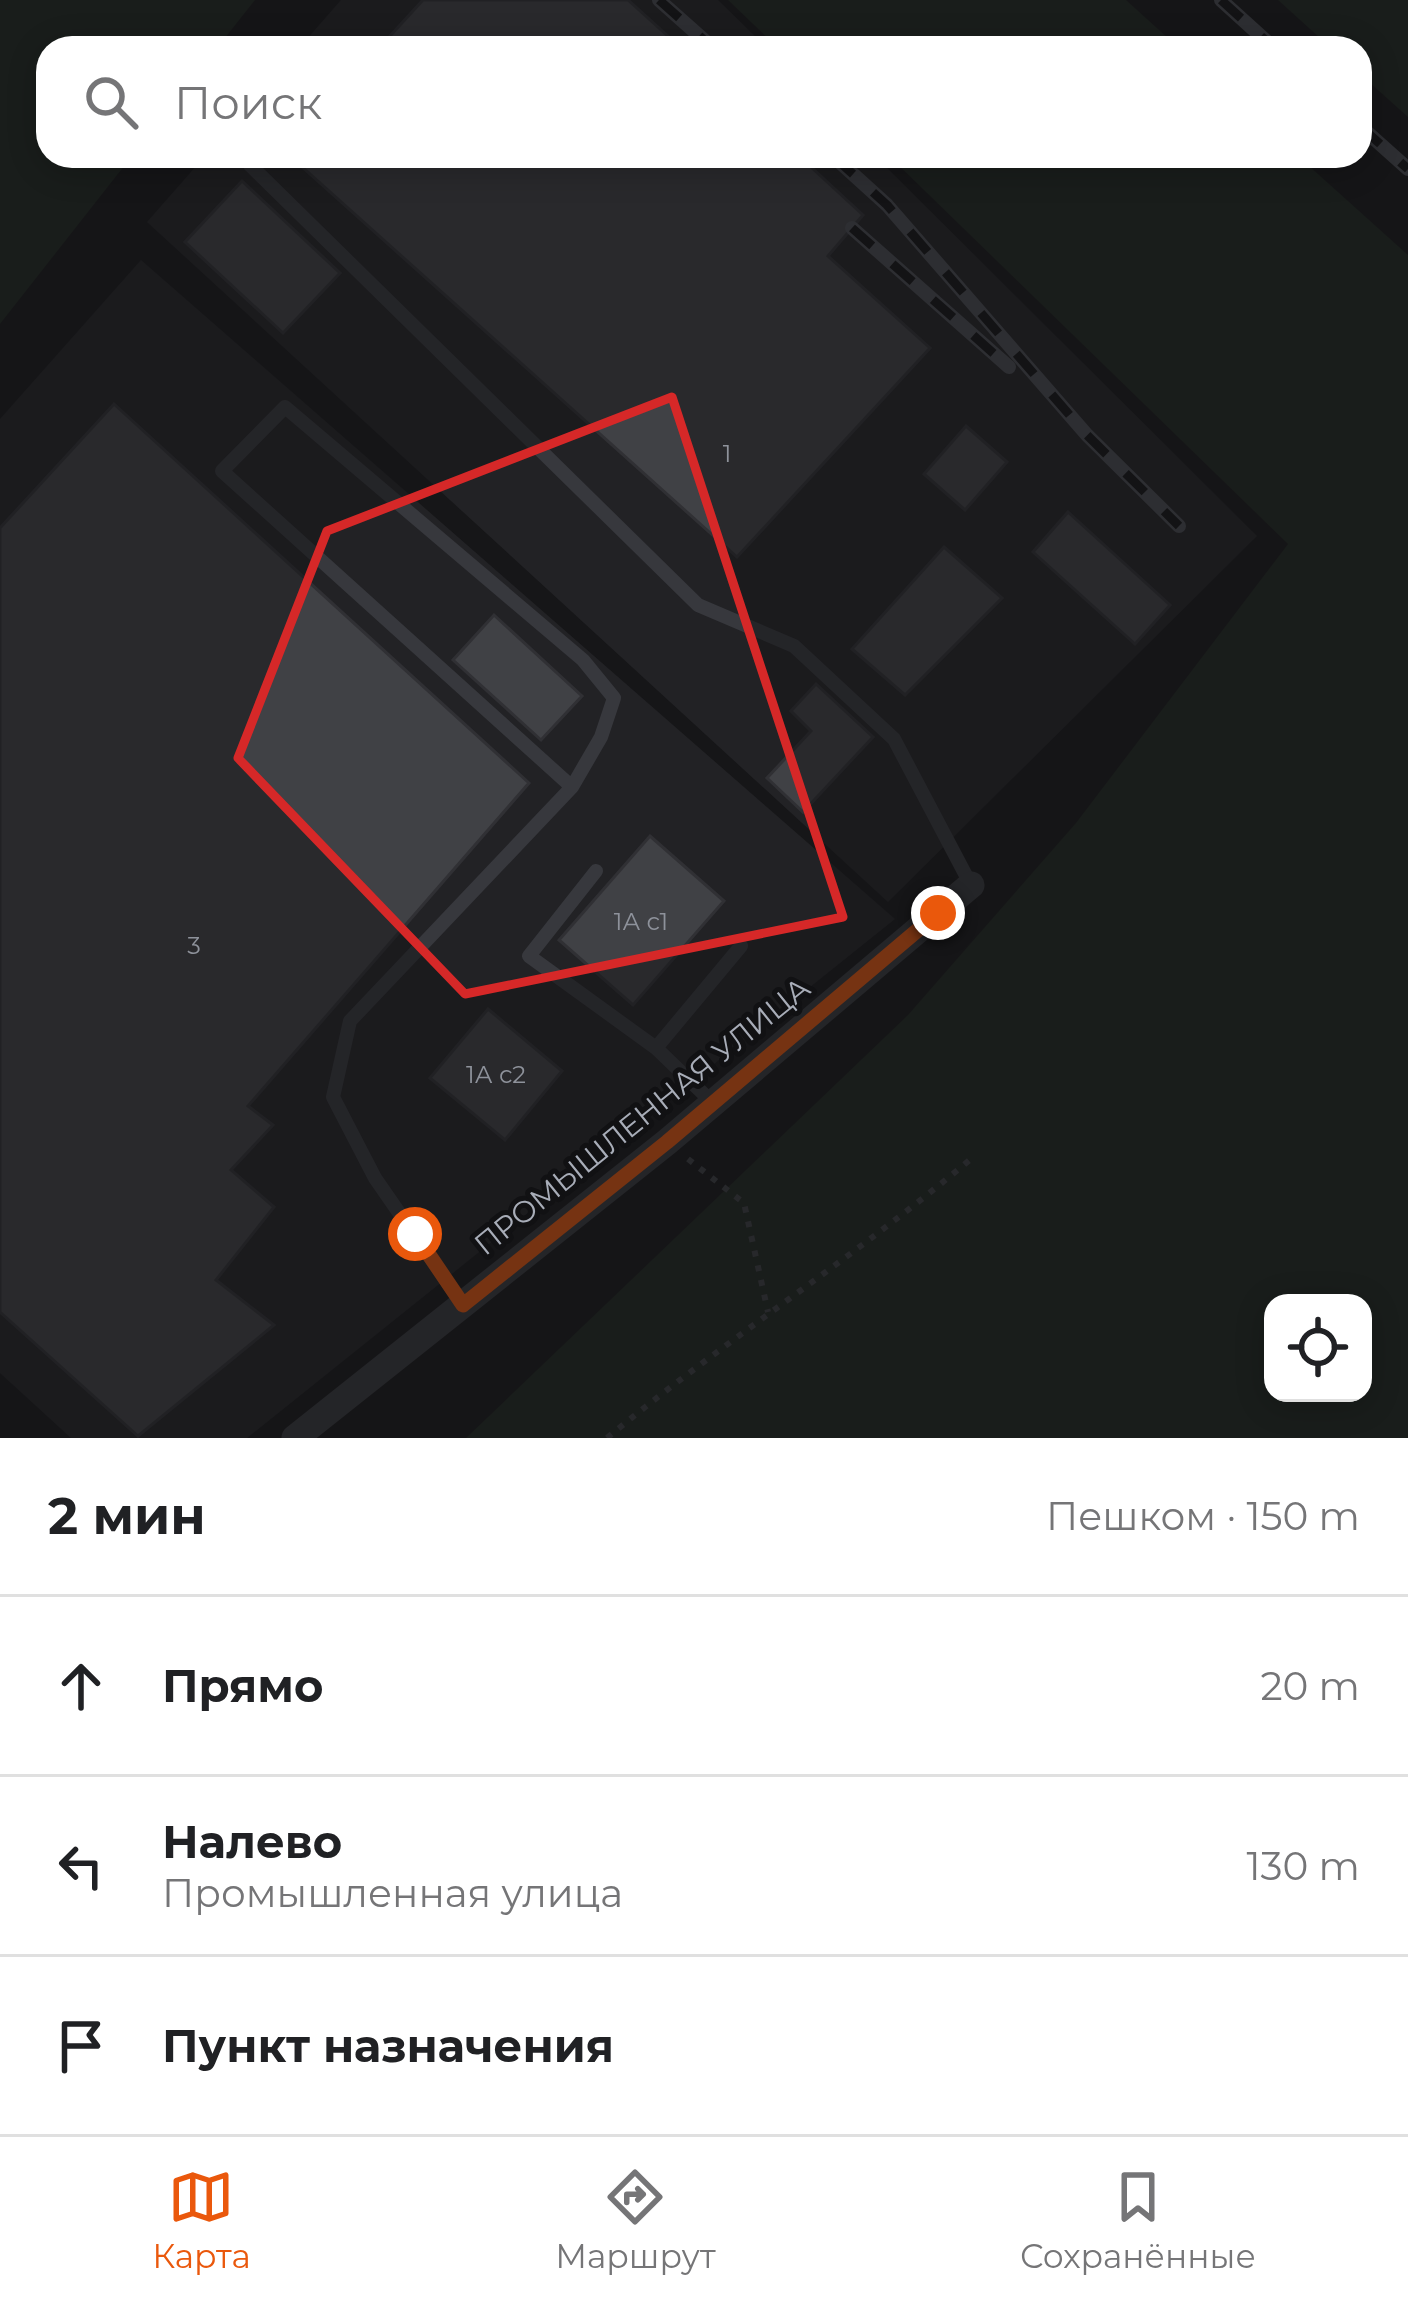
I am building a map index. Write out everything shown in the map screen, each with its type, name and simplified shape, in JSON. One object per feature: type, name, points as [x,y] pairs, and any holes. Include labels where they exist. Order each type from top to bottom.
[{"type":"street","name":"ПРОМЫШЛЕННАЯ УЛИЦА","points":[[296,1438],[667,1142],[971,885]]},
{"type":"lane","points":[[253,168],[698,605],[794,646],[894,739],[971,885]]},
{"type":"lane","points":[[463,1305],[375,1178],[333,1096],[350,1022],[572,787],[601,737],[614,698],[583,660],[285,406],[222,471],[572,787]]},
{"type":"lane","points":[[596,871],[530,956],[656,1048],[713,1103]]},
{"type":"lane","points":[[656,1048],[741,946]]},
{"type":"path","points":[[667,1142],[744,1203],[768,1312]]},
{"type":"path","points":[[607,1438],[768,1312],[891,1226],[972,1158]]},
{"type":"highlighted area","points":[[672,397],[843,917],[465,994],[238,758],[327,531]]},
{"type":"shaded area","points":[[0,0],[255,0],[226,36],[36,36],[36,168],[123,168],[0,324]]},
{"type":"shaded area","points":[[341,0],[718,0],[755,36],[310,36]]},
{"type":"shaded area","points":[[728,0],[1126,0],[1166,36],[766,36]]},
{"type":"shaded area","points":[[1278,0],[1408,0],[1408,117],[1372,85],[1372,36],[1318,36]]},
{"type":"shaded area","points":[[194,168],[887,168],[1257,536],[888,902],[147,222]]},
{"type":"shaded area","points":[[901,168],[1311,168],[1408,255],[1408,1438],[466,1438],[908,1015],[1076,823],[1288,544]]},
{"type":"shaded area","points":[[141,260],[895,919],[247,1438],[71,1438],[0,1373],[0,419]]},
{"type":"building","points":[[423,0],[628,0],[668,36],[390,36]]},
{"type":"building","points":[[303,168],[812,168],[863,215],[828,256],[930,348],[737,557]]},
{"type":"building","points":[[242,181],[340,273],[283,333],[185,242]]},
{"type":"building","points":[[114,404],[529,783],[248,1106],[273,1125],[231,1170],[274,1207],[216,1280],[274,1325],[138,1436],[0,1312],[0,528]]},
{"type":"building","points":[[966,426],[1007,462],[965,510],[924,474]]},
{"type":"building","points":[[1068,512],[1170,605],[1135,644],[1033,552]]},
{"type":"building","points":[[944,547],[1002,598],[905,695],[852,649]]},
{"type":"building","points":[[494,615],[582,696],[541,740],[453,660]]},
{"type":"building","points":[[816,684],[873,737],[803,812],[767,778],[811,731],[791,711]]},
{"type":"building","points":[[650,836],[724,901],[633,1005],[559,940]]},
{"type":"building","points":[[488,1009],[562,1071],[505,1140],[430,1078]]},
{"type":"railway","points":[[659,0],[700,36]]},
{"type":"railway","points":[[1221,0],[1261,36]]},
{"type":"railway","points":[[1372,137],[1408,169]]},
{"type":"railway","points":[[846,168],[887,205],[1087,435],[1179,526]]},
{"type":"railway","points":[[852,228],[1009,367]]},
{"type":"route","points":[[415,1234],[463,1305],[667,1142],[938,913]]}]
